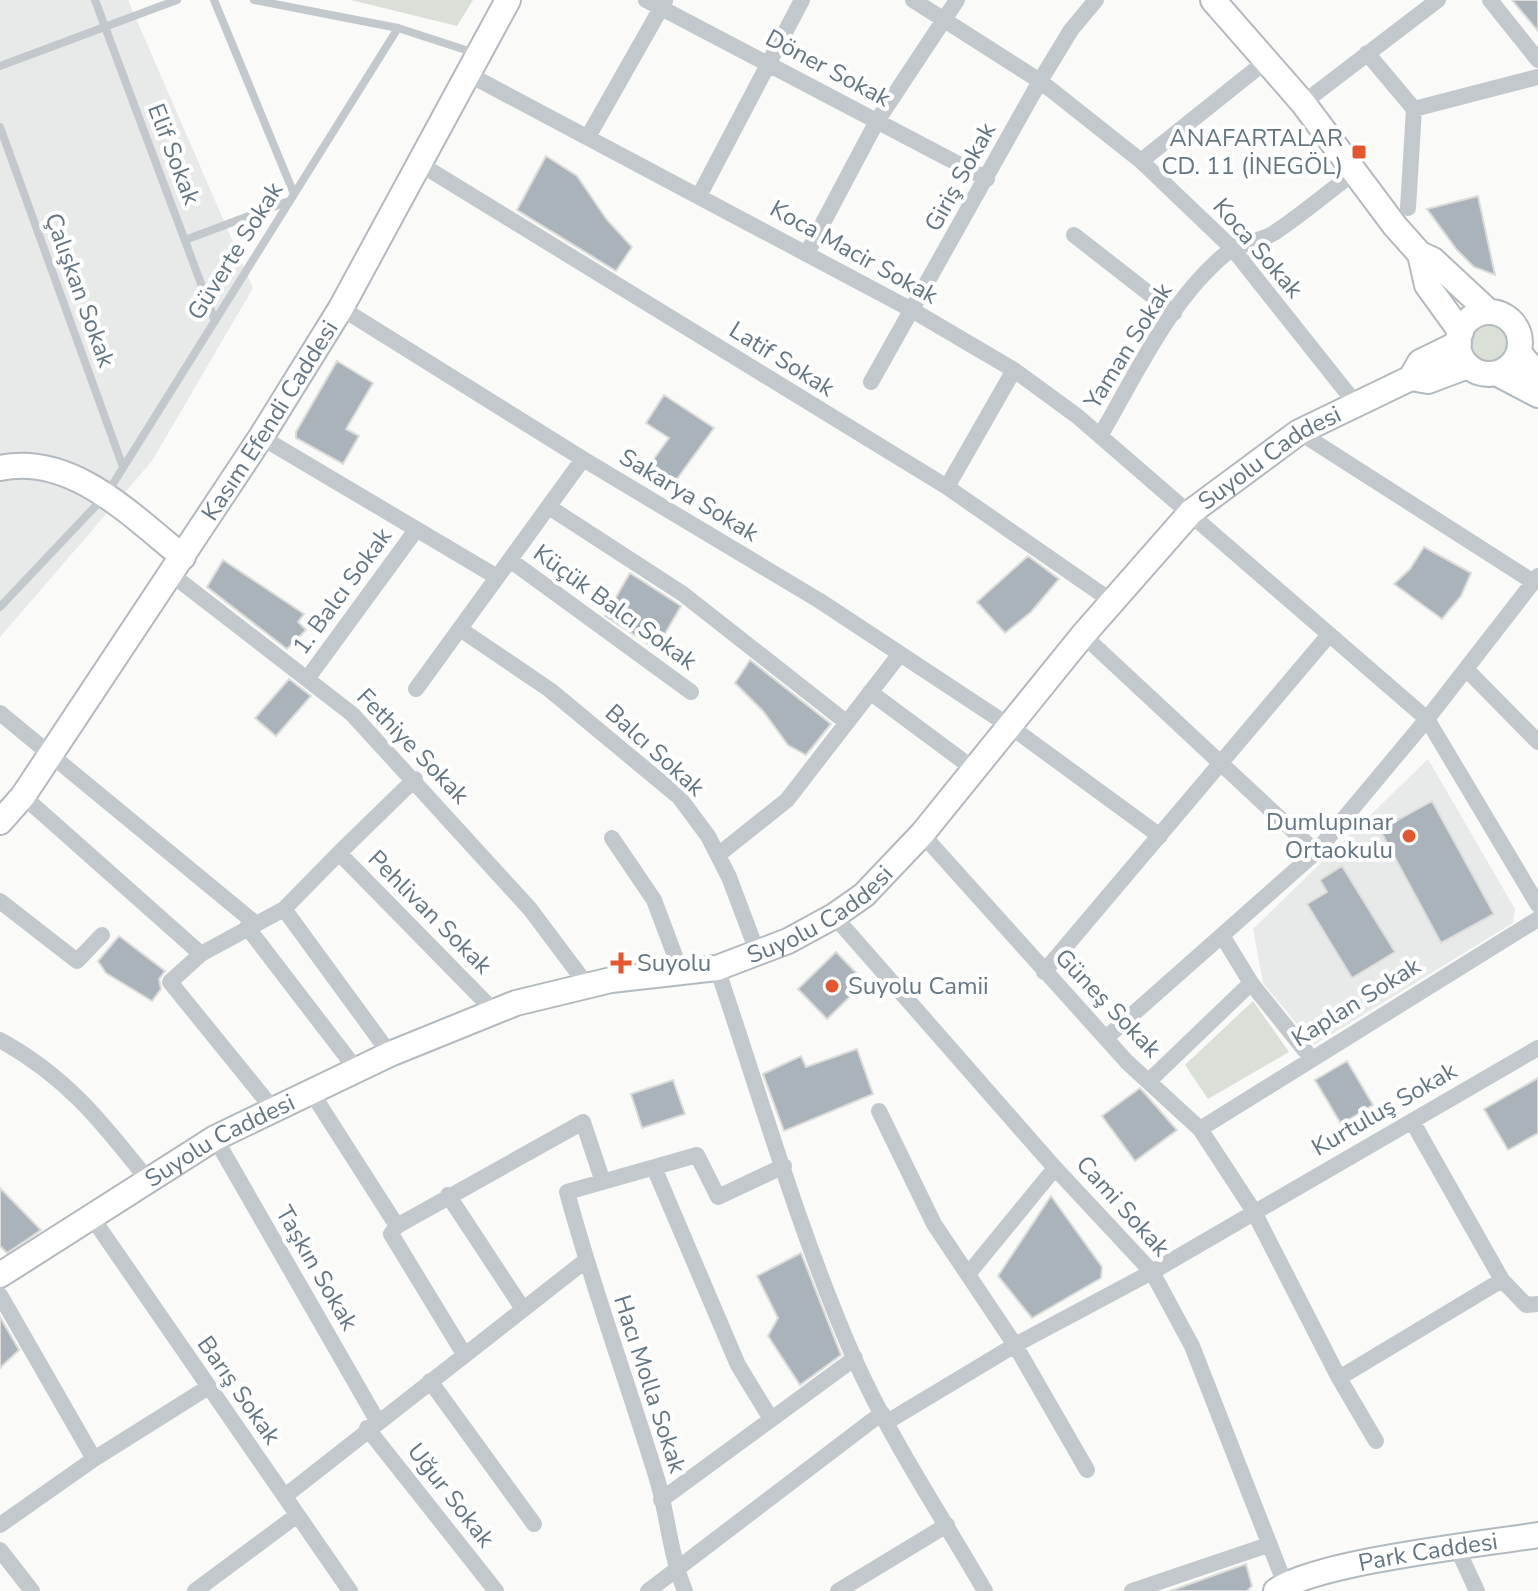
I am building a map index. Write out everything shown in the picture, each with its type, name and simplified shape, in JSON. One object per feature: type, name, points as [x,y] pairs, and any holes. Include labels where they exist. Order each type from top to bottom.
[{"type":"street","name":"Kasım Efendi Caddesi","points":[[0,822],[23,796],[177,566],[341,308],[508,0]]},
{"type":"street","points":[[699,196],[802,0]]},
{"type":"street","name":"Koca Sokak","points":[[913,0],[1040,81],[1141,161],[1232,248],[1356,404]]},
{"type":"street","points":[[807,253],[877,121],[957,0]]},
{"type":"street","name":"Giriş Sokak","points":[[871,382],[1040,81],[1071,30],[1096,0]]},
{"type":"street","points":[[1213,0],[1303,103],[1352,174],[1420,254],[1433,260],[1489,312],[1507,318],[1525,336],[1538,375]]},
{"type":"street","points":[[1303,103],[1438,0]]},
{"type":"street","points":[[1490,0],[1535,51]]},
{"type":"street","points":[[589,135],[657,3]]},
{"type":"street","name":"Döner Sokak","points":[[657,3],[987,179]]},
{"type":"street","points":[[1367,53],[1414,109],[1408,208]]},
{"type":"street","points":[[1141,161],[1266,61]]},
{"type":"street","name":"Koca Macir Sokak","points":[[473,64],[589,135],[912,310],[1014,370],[1100,436],[1427,719],[1538,905]]},
{"type":"street","points":[[1414,109],[1538,77]]},
{"type":"street","name":"Latif Sokak","points":[[420,164],[947,487],[1113,602]]},
{"type":"street","points":[[1232,248],[1249,246],[1273,234],[1352,174]]},
{"type":"street","points":[[1074,235],[1174,313]]},
{"type":"street","name":"Yaman Sokak","points":[[1100,436],[1174,313],[1232,248]]},
{"type":"street","points":[[1420,254],[1427,285],[1460,337],[1468,366],[1476,372],[1498,374],[1538,395]]},
{"type":"street","name":"Sakarya Sokak","points":[[341,308],[583,459],[820,601],[1011,727],[1160,836]]},
{"type":"street","points":[[1468,366],[1428,381],[1411,378],[1420,362],[1460,337],[1472,317],[1489,312]]},
{"type":"street","points":[[1498,374],[1514,362],[1525,336]]},
{"type":"street","points":[[947,487],[1014,370]]},
{"type":"street","name":"Suyolu Caddesi","points":[[0,1275],[215,1138],[390,1054],[494,1011],[587,985],[717,968],[758,954],[834,916],[864,895],[922,834],[1083,635],[1191,512],[1299,432],[1411,378]]},
{"type":"street","points":[[1107,1037],[1316,852],[1427,719],[1535,578],[1299,432]]},
{"type":"street","points":[[261,437],[497,577]]},
{"type":"street","points":[[416,689],[583,459]]},
{"type":"street","points":[[0,468],[13,465],[51,469],[106,495],[177,566]]},
{"type":"street","points":[[549,507],[683,594],[846,722]]},
{"type":"street","name":"1. Balcı Sokak","points":[[307,679],[416,530]]},
{"type":"street","name":"Küçük Balcı Sokak","points":[[510,560],[691,692]]},
{"type":"street","name":"Fethiye Sokak","points":[[177,566],[352,714],[415,779],[530,909],[587,985]]},
{"type":"street","name":"Balcı Sokak","points":[[460,629],[550,690],[679,797],[718,855],[758,954]]},
{"type":"street","points":[[1083,635],[1224,763],[1316,852]]},
{"type":"street","points":[[1044,972],[1224,763],[1328,636]]},
{"type":"street","points":[[718,855],[787,800],[900,654]]},
{"type":"street","points":[[1466,669],[1538,742]]},
{"type":"street","points":[[870,692],[975,770]]},
{"type":"street","points":[[0,713],[251,925],[356,1069]]},
{"type":"street","name":"Pehlivan Sokak","points":[[415,779],[339,853],[494,1011]]},
{"type":"street","points":[[23,796],[201,954]]},
{"type":"street","name":"Güneş Sokak","points":[[922,834],[1127,1062],[1200,1129],[1253,1210],[1339,1378],[1376,1441]]},
{"type":"street","points":[[612,838],[654,900],[681,972]]},
{"type":"street","points":[[273,1109],[170,982],[201,954],[284,909],[339,853]]},
{"type":"street","points":[[0,901],[77,961],[102,935]]},
{"type":"street","points":[[284,909],[390,1054]]},
{"type":"street","name":"Cami Sokak","points":[[834,916],[1055,1168],[1152,1272],[1192,1346],[1268,1545],[1280,1588]]},
{"type":"street","name":"Kaplan Sokak","points":[[1200,1129],[1538,919]]},
{"type":"street","points":[[1223,937],[1251,983],[1311,1058]]},
{"type":"street","points":[[717,968],[784,1166],[855,1358],[979,1589]]},
{"type":"street","points":[[1150,1080],[1251,983]]},
{"type":"street","points":[[0,1040],[32,1058],[73,1090],[148,1180]]},
{"type":"street","name":"Kurtuluş Sokak","points":[[648,1591],[885,1418],[1152,1272],[1253,1210],[1538,1048]]},
{"type":"street","points":[[310,1090],[397,1226]]},
{"type":"street","points":[[879,1111],[934,1224],[1015,1345],[1087,1470]]},
{"type":"street","points":[[1412,1121],[1502,1280],[1526,1305],[1538,1304]]},
{"type":"street","points":[[464,1354],[391,1234],[397,1226],[448,1195],[583,1122],[603,1182],[655,1170],[697,1155],[718,1197],[784,1166]]},
{"type":"street","name":"Taşkın Sokak","points":[[215,1138],[373,1425]]},
{"type":"street","points":[[969,1273],[1055,1168]]},
{"type":"street","points":[[655,1170],[738,1365],[771,1419]]},
{"type":"street","name":"Hacı Molla Sokak","points":[[603,1182],[567,1192],[585,1261],[661,1500],[676,1569],[685,1591]]},
{"type":"street","points":[[448,1195],[523,1309]]},
{"type":"street","name":"Barış Sokak","points":[[91,1216],[350,1591]]},
{"type":"street","points":[[285,1496],[585,1261]]},
{"type":"street","points":[[1339,1378],[1502,1280]]},
{"type":"street","points":[[0,1295],[94,1459]]},
{"type":"street","points":[[661,1500],[855,1358]]},
{"type":"street","points":[[430,1381],[534,1524]]},
{"type":"street","points":[[0,1525],[94,1459],[207,1388]]},
{"type":"street","name":"Uğur Sokak","points":[[373,1425],[496,1591]]},
{"type":"street","points":[[195,1591],[296,1516]]},
{"type":"street","points":[[838,1591],[947,1525]]},
{"type":"street","name":"Park Caddesi","points":[[1280,1588],[1330,1571],[1538,1535]]},
{"type":"street","points":[[1132,1591],[1268,1545]]},
{"type":"street","points":[[1457,1548],[1477,1591]]},
{"type":"street","points":[[0,1550],[32,1591]]},
{"type":"lane","name":"Elif Sokak","points":[[95,0],[215,321]]},
{"type":"lane","points":[[0,66],[177,0]]},
{"type":"lane","points":[[185,240],[292,198],[214,0]]},
{"type":"lane","points":[[254,0],[398,28],[473,64]]},
{"type":"lane","name":"Güverte Sokak","points":[[0,607],[106,495],[398,28]]},
{"type":"lane","name":"Çalışkan Sokak","points":[[0,127],[123,467]]},
{"type":"shaded area","points":[[0,0],[128,0],[253,288],[152,461],[0,637]]},
{"type":"shaded area","points":[[351,0],[473,0],[457,26]]},
{"type":"shaded area","points":[[1489,325],[1502,330],[1507,343],[1502,356],[1489,361],[1476,356],[1471,343],[1476,330]]},
{"type":"shaded area","name":"Dumlupınar Ortaokulu","points":[[1428,759],[1515,909],[1513,923],[1314,1045],[1263,983],[1253,929]]},
{"type":"shaded area","points":[[1253,1001],[1289,1052],[1208,1099],[1185,1065]]},
{"type":"building","points":[[1512,0],[1538,0],[1538,31]]},
{"type":"building","points":[[546,156],[577,176],[607,220],[632,247],[616,271],[517,210]]},
{"type":"building","points":[[1478,196],[1495,275],[1474,267],[1457,250],[1427,209]]},
{"type":"building","points":[[337,361],[373,383],[346,429],[359,436],[343,464],[296,438],[296,432]]},
{"type":"building","points":[[664,395],[714,428],[671,487],[646,470],[669,438],[646,423]]},
{"type":"building","points":[[1424,547],[1471,573],[1461,596],[1442,619],[1394,584],[1410,569]]},
{"type":"building","points":[[1028,556],[1059,579],[1031,612],[1005,633],[977,602]]},
{"type":"building","points":[[223,560],[304,614],[298,622],[306,630],[287,649],[207,587]]},
{"type":"building","points":[[630,573],[681,606],[656,649],[605,616]]},
{"type":"building","points":[[750,660],[831,724],[806,755],[788,745],[763,711],[735,683]]},
{"type":"building","points":[[289,679],[311,696],[276,736],[255,718]]},
{"type":"building","points":[[1432,801],[1494,914],[1441,943],[1380,830]]},
{"type":"building","points":[[1342,866],[1395,952],[1352,978],[1307,904],[1327,892],[1320,880]]},
{"type":"building","points":[[119,936],[165,971],[159,979],[161,989],[152,1001],[106,973],[98,961]]},
{"type":"building","name":"Suyolu Camii","points":[[836,952],[865,982],[827,1019],[798,989]]},
{"type":"building","points":[[857,1049],[873,1094],[784,1131],[763,1074],[801,1056],[806,1067]]},
{"type":"building","points":[[1347,1061],[1373,1105],[1341,1124],[1315,1080]]},
{"type":"building","points":[[1538,1078],[1538,1133],[1508,1150],[1484,1109]]},
{"type":"building","points":[[673,1080],[685,1114],[642,1128],[631,1094]]},
{"type":"building","points":[[1140,1088],[1177,1130],[1135,1161],[1102,1116]]},
{"type":"building","points":[[0,1188],[41,1230],[7,1253],[0,1246]]},
{"type":"building","points":[[1051,1196],[1102,1267],[1101,1278],[1032,1318],[998,1276]]},
{"type":"building","points":[[801,1253],[841,1355],[800,1385],[768,1336],[778,1318],[757,1276]]},
{"type":"building","points":[[0,1317],[19,1350],[0,1368]]},
{"type":"building","points":[[1246,1564],[1252,1586],[1247,1591],[1170,1591]]},
{"type":"place","name":"ANAFARTALAR CD. 11 (İNEGÖL)","points":[[1359,152]]},
{"type":"place","name":"Dumlupınar Ortaokulu","points":[[1409,836]]},
{"type":"place","name":"Suyolu","points":[[621,963]]},
{"type":"place","name":"Suyolu Camii","points":[[832,986]]}]
